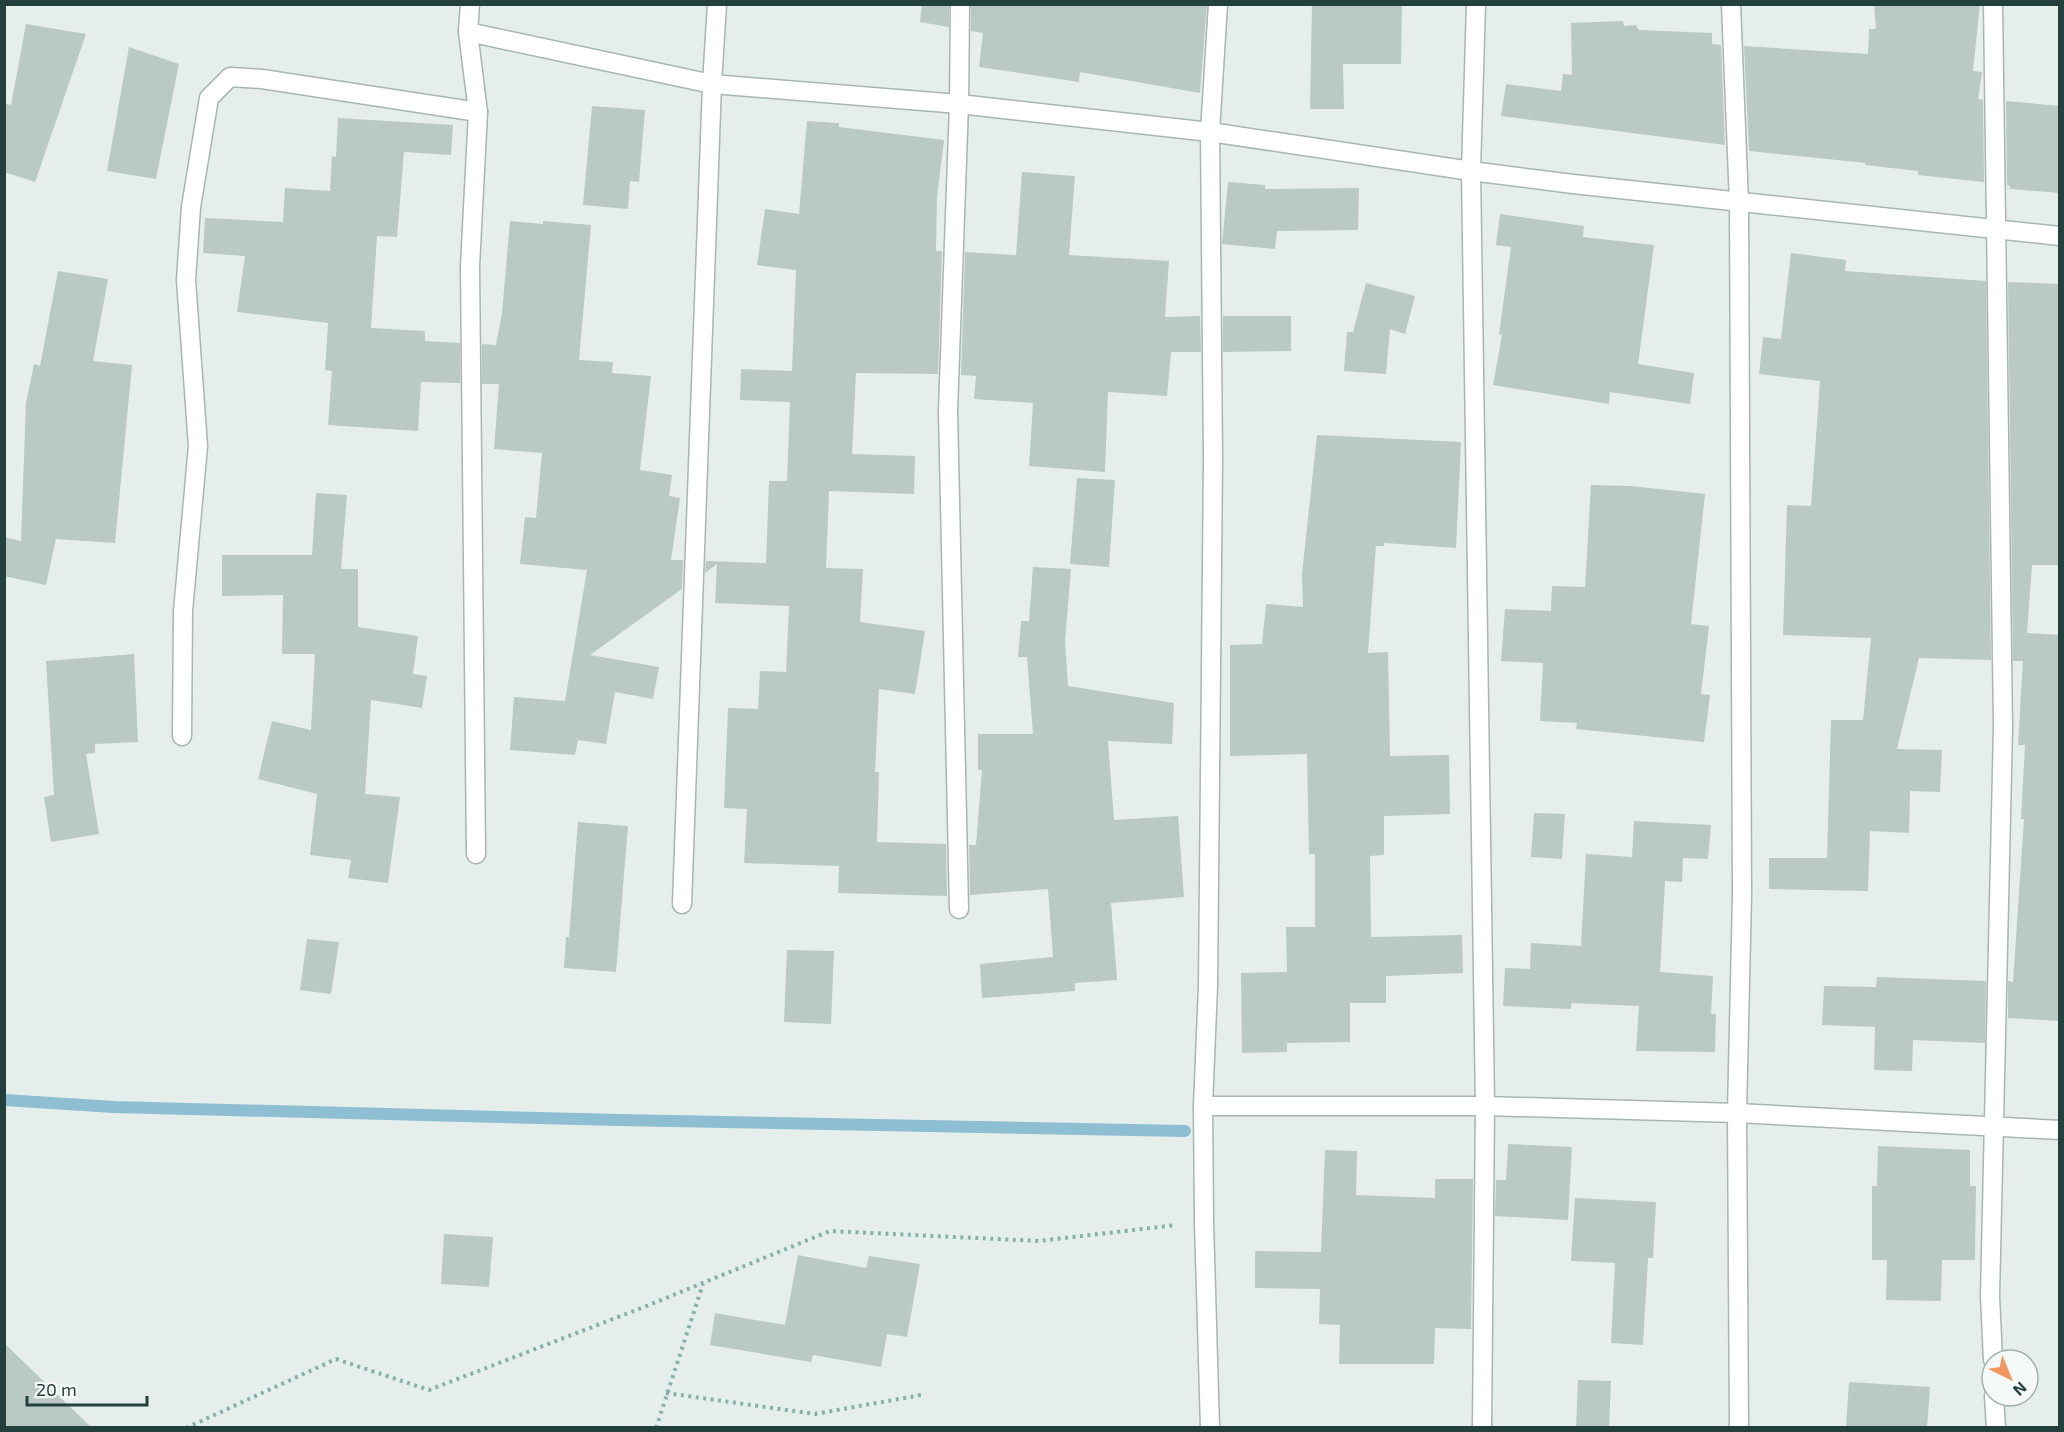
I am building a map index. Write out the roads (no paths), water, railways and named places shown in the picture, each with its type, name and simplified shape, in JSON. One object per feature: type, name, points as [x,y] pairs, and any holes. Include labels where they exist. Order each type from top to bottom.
[{"type":"street","points":[[470,4],[468,32],[478,112],[470,266],[476,854]]},
{"type":"street","points":[[682,904],[712,84],[717,4]]},
{"type":"street","points":[[959,909],[948,411],[959,104],[960,4]]},
{"type":"street","points":[[1210,1428],[1203,1222],[1203,1106],[1208,986],[1213,471],[1210,132],[1218,4]]},
{"type":"street","points":[[1476,4],[1471,171],[1485,1106],[1482,1428]]},
{"type":"street","points":[[1731,4],[1739,203],[1742,895],[1737,1113],[1739,1428]]},
{"type":"street","points":[[1992,1348],[1990,1296],[2002,727],[1993,4]]},
{"type":"street","points":[[468,32],[712,84],[959,104],[1210,132],[1471,171],[1739,203],[2060,236]]},
{"type":"street","points":[[182,736],[183,611],[198,446],[186,280],[191,207],[209,98],[230,77],[262,79],[478,112]]},
{"type":"street","points":[[1203,1106],[1485,1106],[1737,1113],[2060,1130]]},
{"type":"street","points":[[1995,1408],[1996,1428]]},
{"type":"waterway","points":[[4,1100],[114,1107],[1185,1131]]}]
